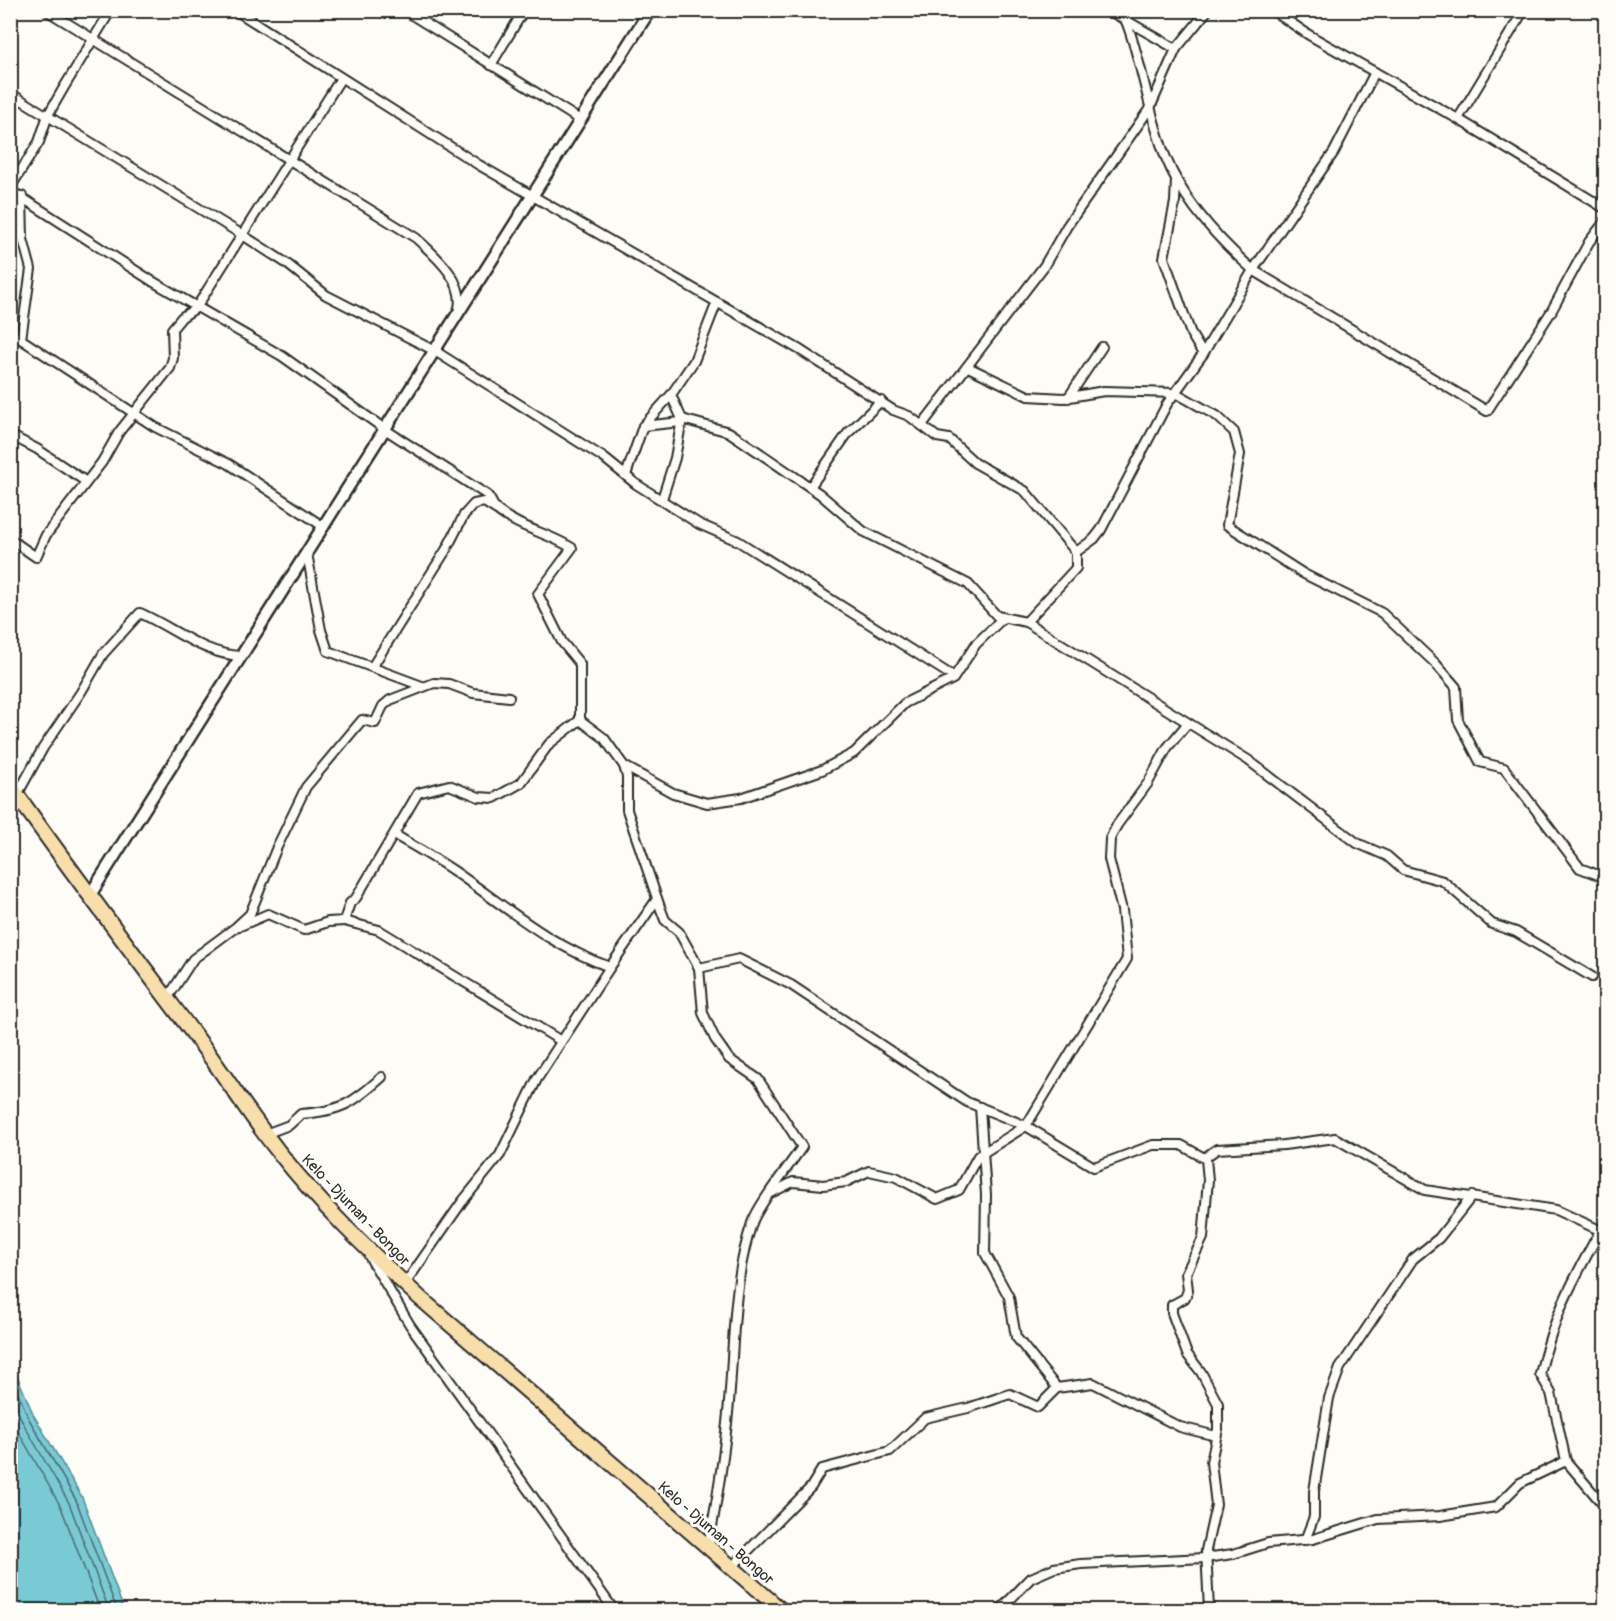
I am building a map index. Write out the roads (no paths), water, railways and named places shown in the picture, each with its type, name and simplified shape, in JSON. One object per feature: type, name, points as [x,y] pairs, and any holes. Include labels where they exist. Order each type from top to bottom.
[{"type":"highway","name":"Kelo - Djuman - Bongor","points":[[14,790],[265,1134],[364,1247],[781,1611]]},
{"type":"street","points":[[46,10],[416,238],[438,257],[450,273],[461,301],[458,315]]},
{"type":"street","points":[[111,10],[48,116],[39,142],[10,189],[196,308],[282,356],[386,430],[487,495],[495,509]]},
{"type":"street","points":[[235,10],[532,197],[834,370],[922,425],[937,437],[944,440],[950,439],[975,463],[1024,491],[1076,552],[1076,568],[1026,622]]},
{"type":"street","points":[[404,10],[580,120]]},
{"type":"street","points":[[491,65],[524,10]]},
{"type":"street","points":[[90,894],[650,10]]},
{"type":"street","points":[[1108,10],[1176,49]]},
{"type":"street","points":[[922,425],[1044,266],[1067,226],[1150,108],[1176,49],[1208,10]]},
{"type":"street","points":[[1272,10],[1309,35],[1458,119],[1605,208]]},
{"type":"street","points":[[1458,119],[1524,10]]},
{"type":"street","points":[[1126,21],[1137,51],[1150,108],[1166,159],[1176,180],[1228,248],[1253,270],[1487,411],[1551,312],[1589,242],[1605,220]]},
{"type":"street","points":[[1076,552],[1094,539],[1101,530],[1167,404],[1203,354],[1253,270],[1334,152],[1375,72]]},
{"type":"street","points":[[10,539],[36,557],[46,535],[85,481],[102,462],[133,412],[170,368],[173,358],[172,329],[182,316],[196,308],[341,78]]},
{"type":"street","points":[[10,93],[241,234],[286,263],[326,295],[435,351],[699,524],[738,541],[954,677]]},
{"type":"street","points":[[1176,180],[1175,202],[1164,258],[1191,334],[1203,354]]},
{"type":"street","points":[[21,339],[31,269],[23,239],[22,196]]},
{"type":"street","points":[[626,475],[643,426],[671,395],[694,361],[717,302]]},
{"type":"street","points":[[10,332],[155,427],[229,464],[324,527]]},
{"type":"street","points":[[1068,398],[1102,347]]},
{"type":"street","points":[[968,367],[1028,396],[1068,398],[1104,390],[1176,393],[1217,416],[1234,432],[1240,454],[1227,525],[1304,574],[1382,613],[1436,664],[1456,687],[1458,720],[1480,762],[1504,768],[1580,868],[1605,878]]},
{"type":"street","points":[[662,499],[675,458],[681,421],[671,395]]},
{"type":"street","points":[[810,487],[848,433],[881,401]]},
{"type":"street","points":[[643,426],[681,421],[729,432],[810,487],[863,531],[968,584],[993,612],[1003,618],[1026,622],[1248,760],[1357,843],[1387,856],[1403,870],[1443,881],[1492,924],[1516,932],[1592,977]]},
{"type":"street","points":[[10,435],[37,449],[85,481]]},
{"type":"street","points":[[372,667],[447,550],[464,515],[474,504],[484,502],[521,525],[551,535],[572,548],[538,594],[562,642],[580,664],[580,720]]},
{"type":"street","points":[[307,553],[326,648],[422,686]]},
{"type":"street","points":[[14,790],[81,692],[103,654],[140,614],[166,624],[203,647],[242,656]]},
{"type":"street","points":[[624,766],[673,793],[707,802],[741,798],[822,770],[854,753],[905,703],[954,677],[976,644],[1003,618]]},
{"type":"street","points":[[167,999],[193,959],[236,927],[255,905],[268,866],[293,811],[318,771],[363,720],[375,723],[390,700],[422,686],[442,682],[473,693],[509,697]]},
{"type":"street","points":[[580,720],[604,738],[624,766],[627,777],[627,810],[665,920],[679,932],[699,968],[704,1013],[715,1039],[729,1059],[758,1079],[802,1147],[753,1220],[735,1300],[729,1402],[718,1494],[708,1548]]},
{"type":"street","points":[[344,921],[350,903],[356,898],[395,835],[413,801],[423,791],[449,785],[490,799],[512,790],[521,783],[549,744],[580,720]]},
{"type":"street","points":[[772,1193],[793,1182],[834,1184],[846,1182],[869,1171],[896,1177],[937,1199],[959,1190],[978,1156],[1026,1126],[1127,959],[1122,910],[1109,859],[1110,839],[1117,825],[1148,783],[1167,748],[1187,724]]},
{"type":"street","points":[[395,835],[454,871],[531,927],[572,951],[610,967]]},
{"type":"street","points":[[405,1284],[462,1202],[500,1155],[537,1079],[657,899]]},
{"type":"street","points":[[236,927],[268,914],[304,930],[328,922],[344,921],[379,930],[561,1041]]},
{"type":"street","points":[[699,968],[740,959],[791,985],[967,1102],[1026,1126],[1094,1167],[1153,1145],[1181,1145],[1206,1159],[1208,1180],[1203,1238],[1186,1273],[1188,1290],[1185,1298],[1172,1305],[1172,1313],[1187,1354],[1201,1372],[1218,1404],[1216,1436],[1211,1462],[1216,1505],[1205,1558],[1209,1611]]},
{"type":"street","points":[[265,1134],[289,1125],[301,1113],[331,1112],[360,1097],[382,1077]]},
{"type":"street","points":[[980,1107],[986,1253],[1009,1297],[1016,1337],[1057,1388]]},
{"type":"street","points":[[1207,1156],[1217,1149],[1284,1145],[1335,1138],[1425,1190],[1556,1210],[1603,1232],[1557,1314],[1540,1374],[1551,1393],[1566,1461],[1605,1508]]},
{"type":"street","points":[[1305,1540],[1314,1517],[1314,1491],[1329,1398],[1340,1368],[1413,1259],[1439,1238],[1472,1196]]},
{"type":"street","points":[[364,1247],[410,1325],[614,1611]]},
{"type":"street","points":[[731,1569],[811,1487],[822,1469],[890,1451],[925,1418],[969,1408],[1010,1394],[1038,1407],[1057,1388],[1093,1383],[1180,1427],[1216,1436]]},
{"type":"street","points":[[999,1611],[1031,1578],[1054,1568],[1081,1564],[1205,1558],[1233,1554],[1268,1543],[1305,1540],[1378,1519],[1440,1516],[1496,1507],[1520,1483],[1566,1461]]},
{"type":"water","points":[[10,1359],[34,1416],[82,1497],[124,1610],[11,1610]]}]
